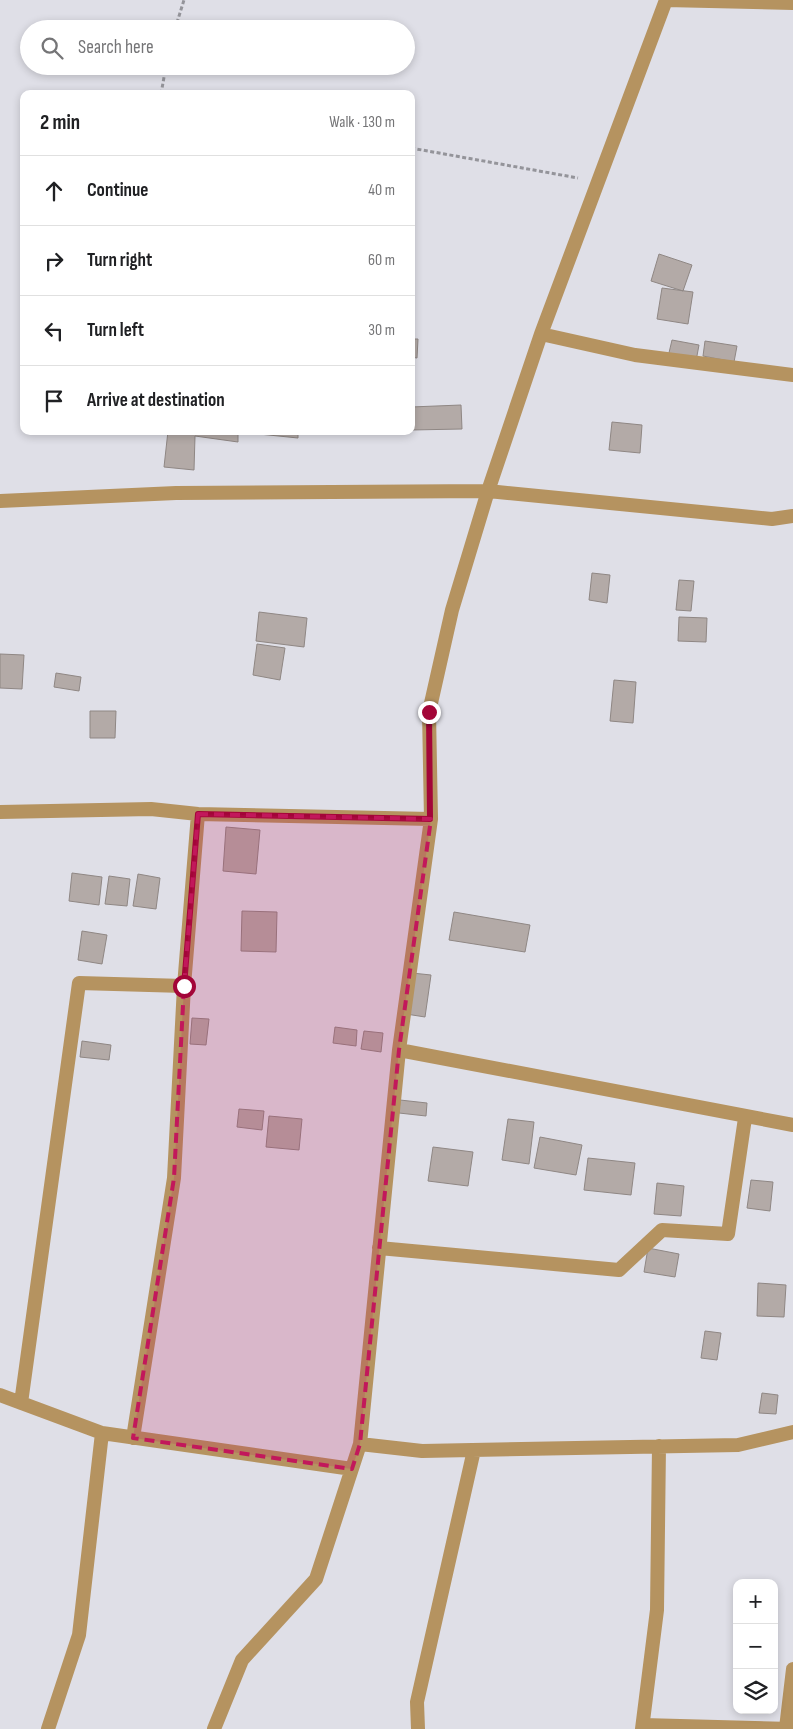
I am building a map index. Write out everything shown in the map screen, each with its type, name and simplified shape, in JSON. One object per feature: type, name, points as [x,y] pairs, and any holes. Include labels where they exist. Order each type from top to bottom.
[{"type":"street","points":[[214,1729],[242,1660],[316,1579],[360,1444],[399,1050],[430,819],[429,712],[452,610],[488,491],[541,334],[666,0],[793,3]]},
{"type":"street","points":[[541,334],[635,355],[793,375]]},
{"type":"street","points":[[0,501],[176,492],[488,491],[772,519],[793,516]]},
{"type":"street","points":[[0,812],[151,809],[198,814],[430,819]]},
{"type":"street","points":[[134,1438],[174,1178],[184,986],[198,814]]},
{"type":"street","points":[[21,1403],[79,983],[184,986]]},
{"type":"street","points":[[399,1050],[745,1118],[793,1125]]},
{"type":"street","points":[[379,1248],[619,1270],[662,1230],[728,1234],[745,1118]]},
{"type":"street","points":[[0,1396],[102,1433],[352,1469]]},
{"type":"street","points":[[360,1444],[422,1451],[738,1445],[793,1432]]},
{"type":"street","points":[[48,1729],[79,1635],[102,1433]]},
{"type":"street","points":[[659,1446],[657,1610],[642,1727],[793,1729]]},
{"type":"street","points":[[418,1729],[418,1702],[474,1450]]},
{"type":"street","points":[[786,1728],[793,1669]]},
{"type":"path","points":[[178,20],[184,0]]},
{"type":"path","points":[[162,90],[164,75]]},
{"type":"path","points":[[415,149],[597,181]]},
{"type":"highlighted area","points":[[198,814],[431,819],[399,1050],[360,1444],[352,1469],[133,1438],[174,1178],[184,986]]},
{"type":"building","points":[[659,254],[692,265],[683,291],[651,281]]},
{"type":"building","points":[[662,288],[693,292],[688,324],[657,319]]},
{"type":"building","points":[[415,339],[418,339],[417,358],[415,358]]},
{"type":"building","points":[[672,340],[699,345],[696,361],[668,357]]},
{"type":"building","points":[[705,341],[737,346],[734,362],[703,356]]},
{"type":"building","points":[[461,405],[462,429],[415,430],[415,407]]},
{"type":"building","points":[[612,422],[642,425],[640,453],[609,450]]},
{"type":"building","points":[[168,435],[238,435],[238,442],[195,436],[194,470],[164,467]]},
{"type":"building","points":[[269,435],[298,435],[298,438]]},
{"type":"building","points":[[592,573],[610,575],[607,603],[589,600]]},
{"type":"building","points":[[679,580],[694,581],[691,611],[676,610]]},
{"type":"building","points":[[259,612],[307,618],[304,647],[256,641]]},
{"type":"building","points":[[679,617],[707,618],[706,642],[678,641]]},
{"type":"building","points":[[257,644],[285,648],[280,680],[253,675]]},
{"type":"building","points":[[0,654],[24,655],[22,689],[0,688]]},
{"type":"building","points":[[56,673],[81,677],[79,691],[54,687]]},
{"type":"building","points":[[614,680],[636,682],[633,723],[610,721]]},
{"type":"building","points":[[90,711],[116,711],[115,738],[90,738]]},
{"type":"building","points":[[226,827],[260,830],[256,874],[223,871]]},
{"type":"building","points":[[72,873],[102,877],[99,905],[69,901]]},
{"type":"building","points":[[138,874],[160,878],[156,909],[133,906]]},
{"type":"building","points":[[109,876],[130,879],[127,906],[105,904]]},
{"type":"building","points":[[242,911],[277,912],[276,952],[241,951]]},
{"type":"building","points":[[454,912],[530,925],[525,952],[449,940]]},
{"type":"building","points":[[82,931],[107,935],[102,964],[78,960]]},
{"type":"building","points":[[412,973],[431,975],[425,1017],[406,1014]]},
{"type":"building","points":[[192,1018],[209,1019],[206,1045],[190,1044]]},
{"type":"building","points":[[335,1027],[357,1030],[356,1046],[333,1043]]},
{"type":"building","points":[[364,1031],[383,1033],[381,1052],[361,1049]]},
{"type":"building","points":[[82,1041],[111,1045],[109,1060],[80,1057]]},
{"type":"building","points":[[400,1100],[427,1103],[426,1116],[399,1113]]},
{"type":"building","points":[[239,1109],[264,1111],[262,1130],[237,1127]]},
{"type":"building","points":[[269,1116],[302,1119],[299,1150],[266,1147]]},
{"type":"building","points":[[508,1119],[534,1122],[529,1164],[502,1160]]},
{"type":"building","points":[[540,1137],[582,1145],[576,1175],[534,1168]]},
{"type":"building","points":[[433,1147],[473,1152],[468,1186],[428,1181]]},
{"type":"building","points":[[588,1158],[635,1163],[631,1195],[584,1190]]},
{"type":"building","points":[[751,1180],[773,1182],[770,1211],[747,1208]]},
{"type":"building","points":[[657,1183],[684,1186],[681,1216],[654,1214]]},
{"type":"building","points":[[648,1248],[679,1254],[675,1277],[644,1272]]},
{"type":"building","points":[[758,1283],[786,1285],[784,1317],[757,1316]]},
{"type":"building","points":[[705,1331],[721,1333],[717,1360],[701,1358]]},
{"type":"building","points":[[762,1393],[778,1395],[776,1414],[759,1413]]},
{"type":"route","points":[[184,986],[198,814],[430,819],[429,712]]}]
